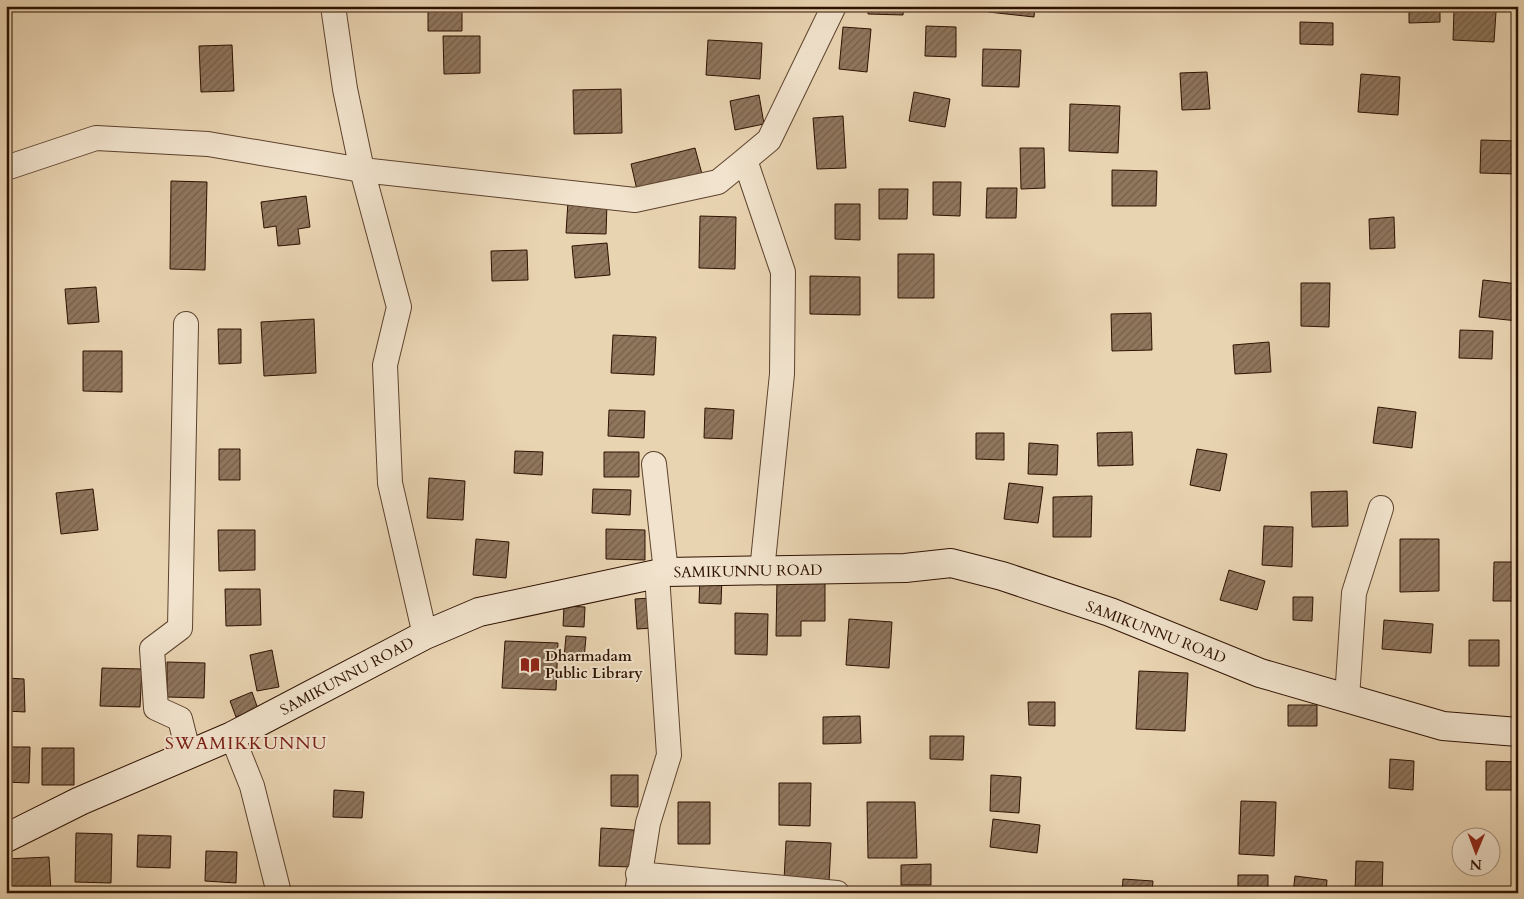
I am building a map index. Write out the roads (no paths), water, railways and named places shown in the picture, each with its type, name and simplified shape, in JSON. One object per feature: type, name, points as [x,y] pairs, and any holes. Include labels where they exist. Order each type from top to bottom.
[{"type":"main road","name":"SAMIKUNNU ROAD","points":[[6,838],[80,801],[232,736],[425,635],[479,612],[662,574],[905,568],[952,564],[1002,576],[1101,609],[1260,673],[1443,726],[1518,732]]},
{"type":"street","points":[[333,6],[345,89],[362,170],[399,307],[385,365],[390,482],[425,635]]},
{"type":"street","points":[[6,168],[96,138],[208,144],[362,170],[635,200],[718,182],[768,140],[834,6]]},
{"type":"street","points":[[745,160],[783,272],[782,374],[762,571]]},
{"type":"street","points":[[186,324],[180,628],[152,649],[156,708],[180,719],[189,755]]},
{"type":"street","points":[[654,464],[662,574],[669,755],[648,823],[637,884],[837,893]]},
{"type":"street","points":[[1347,698],[1354,593],[1382,508]]},
{"type":"street","points":[[232,736],[252,786],[279,893]]},
{"type":"place","name":"Dharmadam Public Library","points":[[530,665]]},
{"type":"district","name":"SWAMIKKUNNU","points":[[246,743]]}]
